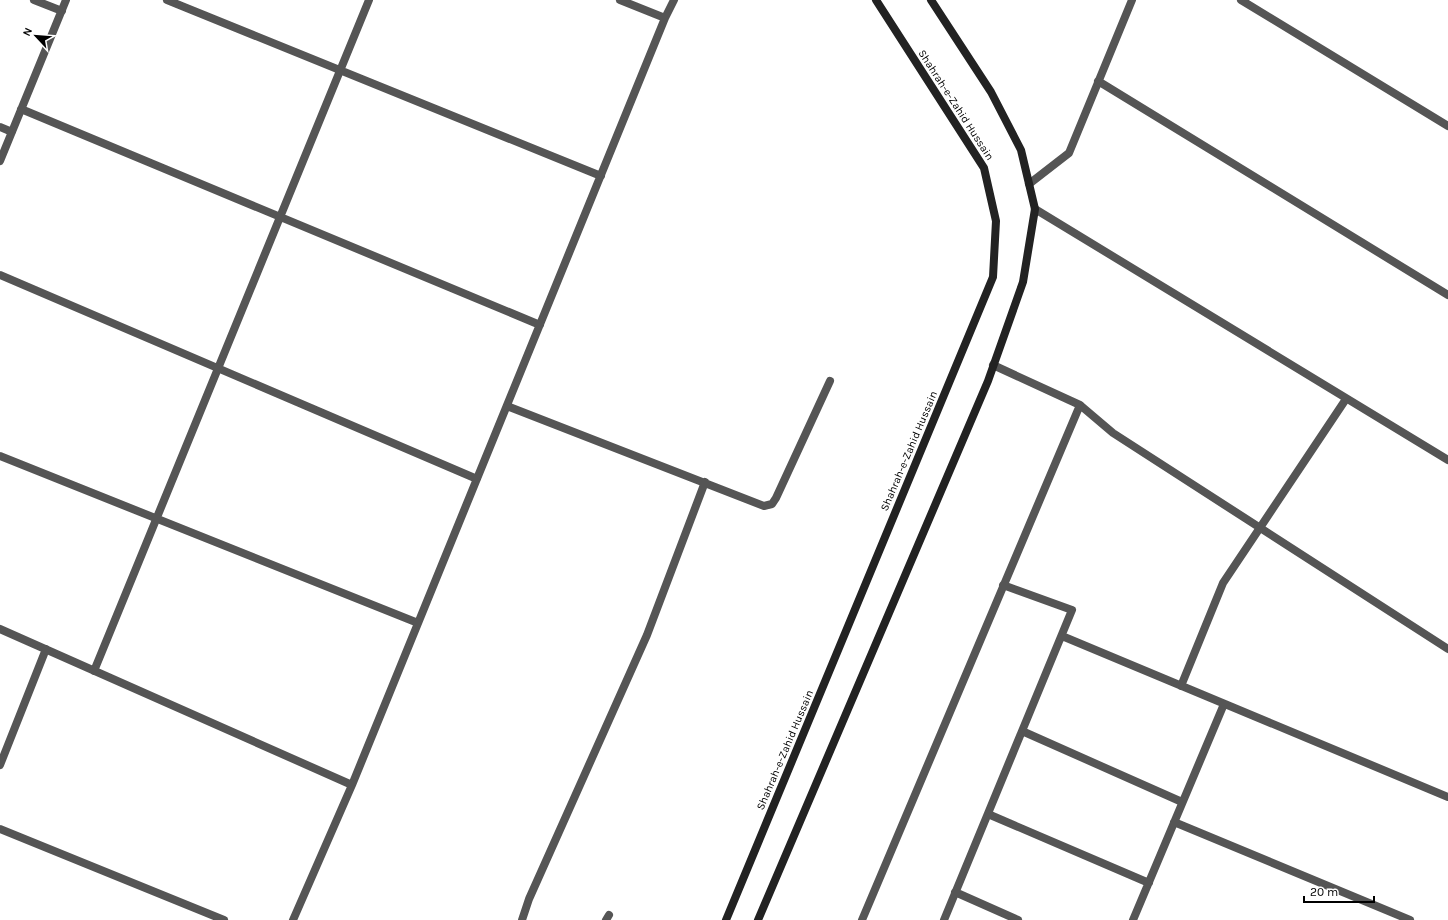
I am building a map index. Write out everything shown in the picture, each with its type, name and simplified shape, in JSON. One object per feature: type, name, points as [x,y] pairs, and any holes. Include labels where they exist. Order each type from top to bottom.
[{"type":"main road","name":"Shahrah-e-Zahid Hussain","points":[[726,920],[993,277],[996,221],[984,168],[876,0]]},
{"type":"main road","points":[[758,920],[993,364],[1023,282],[1035,209],[1021,150],[991,92],[930,0]]},
{"type":"street","points":[[34,0],[62,11]]},
{"type":"street","points":[[0,161],[66,0]]},
{"type":"street","points":[[167,0],[601,176]]},
{"type":"street","points":[[94,671],[369,0]]},
{"type":"street","points":[[620,0],[665,18]]},
{"type":"street","points":[[294,920],[352,785],[665,18],[674,0]]},
{"type":"street","points":[[1029,184],[1068,153],[1132,0]]},
{"type":"street","points":[[1241,0],[1448,126]]},
{"type":"street","points":[[1098,81],[1448,295]]},
{"type":"street","points":[[21,110],[540,324]]},
{"type":"street","points":[[0,127],[12,132]]},
{"type":"street","points":[[1035,209],[1448,460]]},
{"type":"street","points":[[0,274],[477,479]]},
{"type":"street","points":[[993,364],[1080,405],[1113,433],[1448,649]]},
{"type":"street","points":[[507,406],[764,506],[772,504],[776,498],[830,381]]},
{"type":"street","points":[[1181,686],[1223,583],[1346,399]]},
{"type":"street","points":[[862,920],[1080,405]]},
{"type":"street","points":[[0,456],[418,623]]},
{"type":"street","points":[[522,920],[531,893],[647,635],[705,482]]},
{"type":"street","points":[[944,920],[1072,610],[1003,585]]},
{"type":"street","points":[[0,629],[352,785]]},
{"type":"street","points":[[1062,636],[1448,797]]},
{"type":"street","points":[[0,764],[46,650]]},
{"type":"street","points":[[1133,920],[1224,704]]},
{"type":"street","points":[[1022,732],[1182,802]]},
{"type":"street","points":[[988,814],[1149,883]]},
{"type":"street","points":[[1174,822],[1410,920]]},
{"type":"street","points":[[0,829],[224,920]]},
{"type":"street","points":[[955,892],[1018,920]]}]
